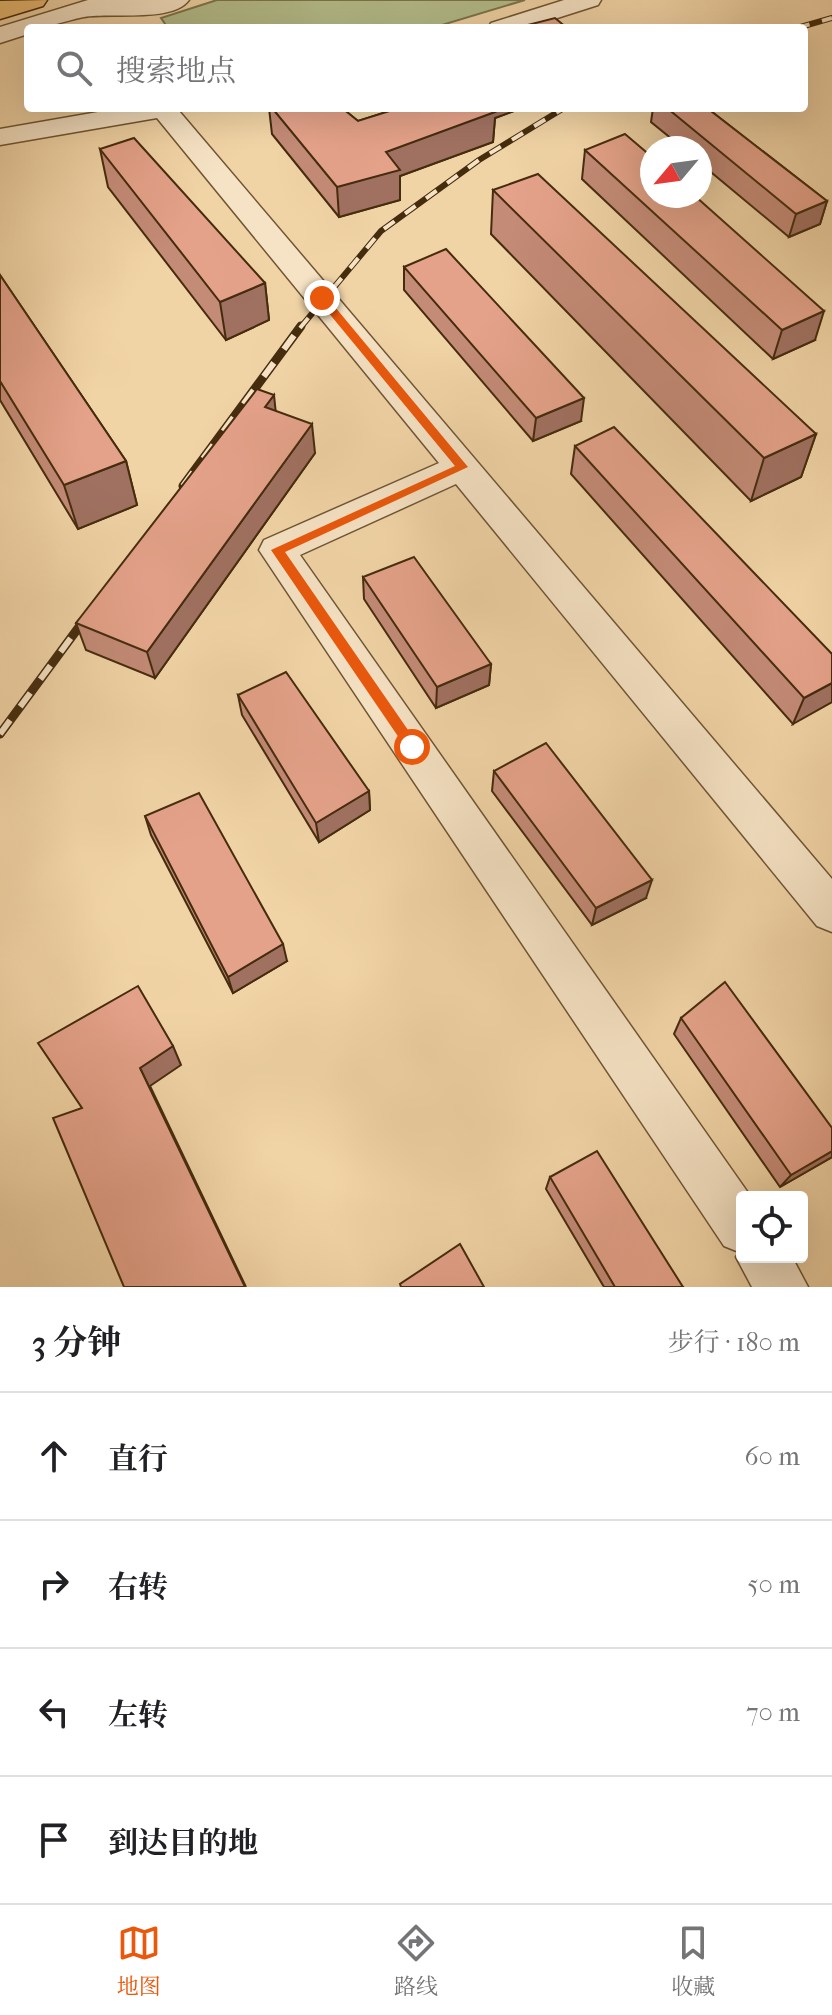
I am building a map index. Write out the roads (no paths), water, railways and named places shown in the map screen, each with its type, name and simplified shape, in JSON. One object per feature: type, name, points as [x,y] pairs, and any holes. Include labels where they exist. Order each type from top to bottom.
[{"type":"highway","points":[[1,28],[33,0]]},
{"type":"street","points":[[84,12],[113,0]]},
{"type":"street","points":[[1,28],[84,12],[161,6],[177,0]]},
{"type":"street","points":[[513,24],[589,0]]},
{"type":"street","points":[[0,137],[142,112]]},
{"type":"street","points":[[168,112],[832,912]]},
{"type":"street","points":[[463,467],[277,550],[736,1219]]},
{"type":"street","points":[[766,1263],[782,1287]]},
{"type":"railway","points":[[808,25],[832,18]]},
{"type":"railway","points":[[300,328],[381,231],[479,160],[557,112]]},
{"type":"railway","points":[[183,486],[301,326]]},
{"type":"railway","points":[[0,734],[90,612]]}]
